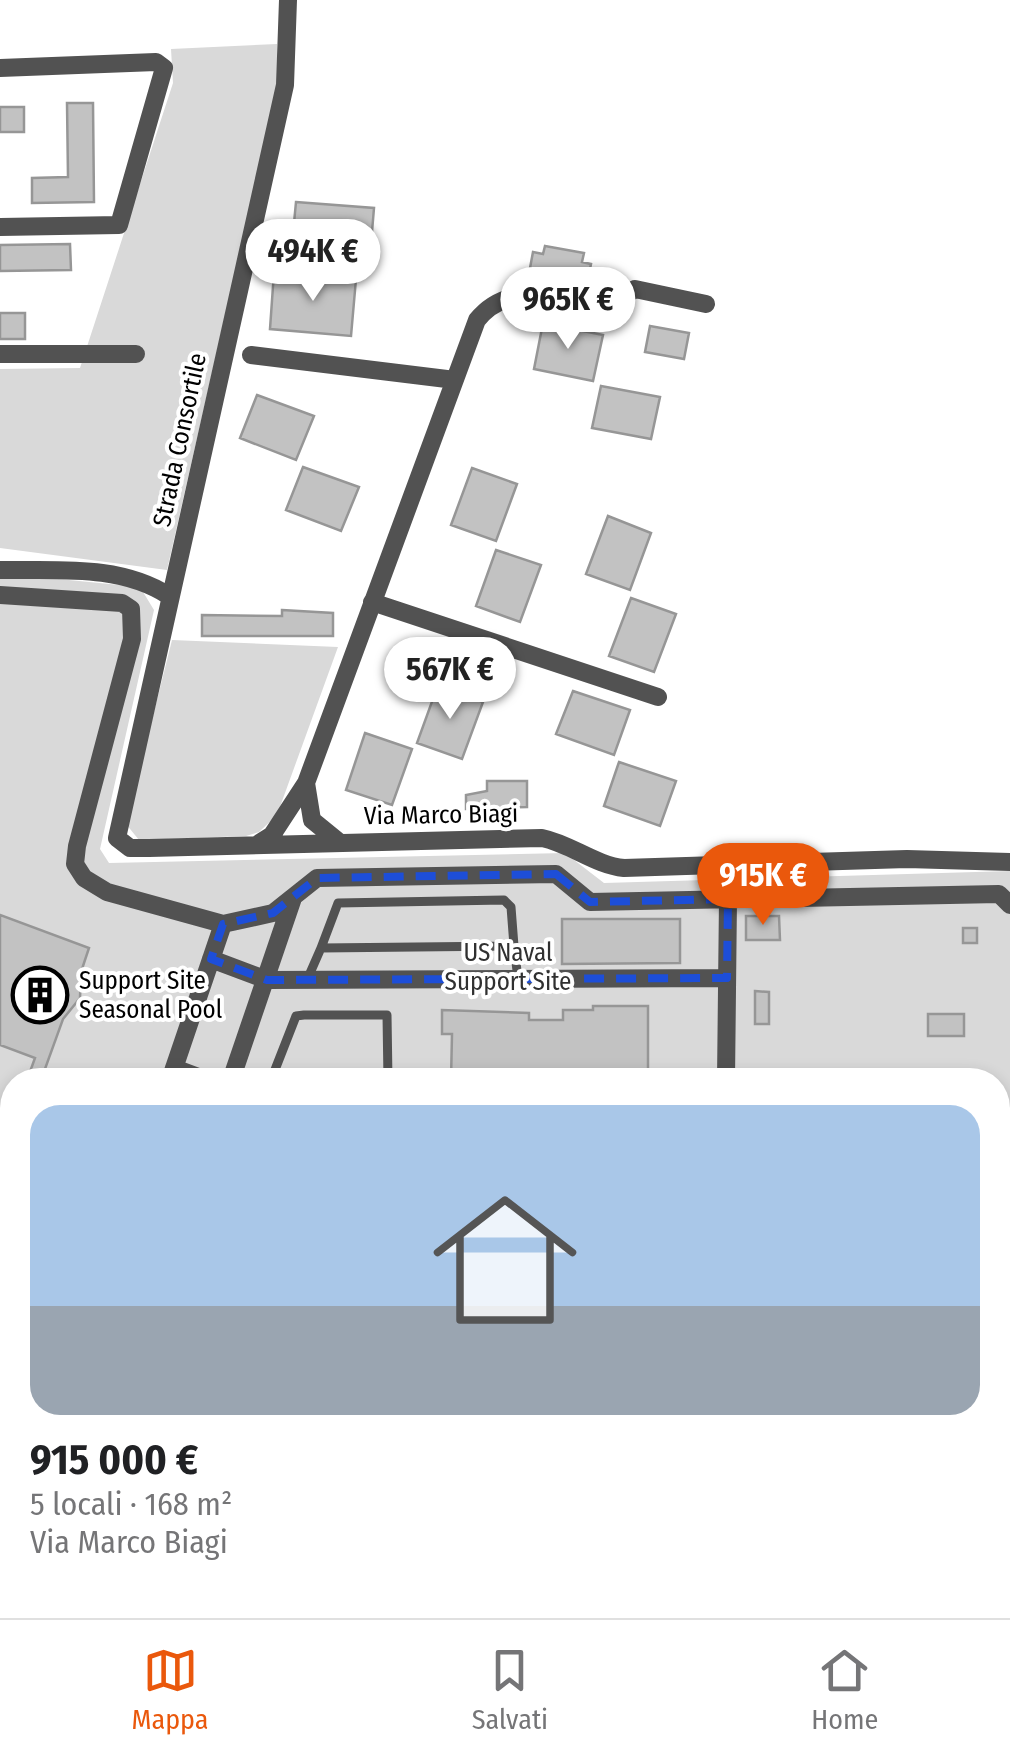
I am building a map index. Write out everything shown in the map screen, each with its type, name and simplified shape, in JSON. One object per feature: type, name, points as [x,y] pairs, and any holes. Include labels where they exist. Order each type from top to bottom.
[{"type":"street","name":"Strada Consortile","points":[[169,596],[285,86],[288,0]]},
{"type":"street","points":[[0,68],[156,62],[164,68],[119,225],[0,228]]},
{"type":"street","points":[[258,844],[280,826],[306,783],[477,320],[487,308],[510,297],[533,293],[607,306],[635,289],[706,304]]},
{"type":"street","points":[[0,354],[136,354]]},
{"type":"street","points":[[251,356],[455,380]]},
{"type":"street","points":[[0,570],[123,574],[148,582],[169,596]]},
{"type":"street","points":[[0,594],[122,603],[132,609],[132,639],[75,864],[84,878],[107,892],[223,924],[273,913],[317,878],[556,874],[590,902],[999,894],[1010,905]]},
{"type":"street","name":"Via Marco Biagi","points":[[169,596],[116,838],[130,848],[542,838],[566,844],[609,866],[624,868],[908,859],[1010,862]]},
{"type":"street","points":[[372,602],[658,697]]},
{"type":"street","points":[[306,783],[312,820],[340,842]]},
{"type":"street","points":[[280,826],[296,843],[312,820]]},
{"type":"street","points":[[235,1068],[292,898]]},
{"type":"street","points":[[726,1068],[728,898]]},
{"type":"street","points":[[174,1068],[223,924]]},
{"type":"street","points":[[211,959],[267,980],[727,978]]},
{"type":"lane","points":[[307,980],[338,903],[504,900],[511,908],[518,979]]},
{"type":"lane","points":[[320,948],[514,946]]},
{"type":"lane","points":[[276,1068],[296,1016],[304,1015],[387,1015],[388,1068]]},
{"type":"highlighted area","points":[[556,874],[590,902],[728,899],[727,978],[267,980],[211,959],[223,924],[273,913],[317,878]]},
{"type":"green space","points":[[277,44],[277,87],[167,570],[0,548],[0,369],[80,368],[173,83],[171,49]]},
{"type":"green space","name":"US Naval Support Site","points":[[0,576],[140,587],[154,610],[100,849],[109,863],[565,853],[604,883],[1010,871],[1010,1068],[0,1068]]},
{"type":"green space","points":[[172,640],[338,647],[277,815],[259,832],[246,836],[139,840],[126,824]]},
{"type":"building","points":[[67,103],[93,103],[94,202],[32,203],[32,178],[68,177]]},
{"type":"building","points":[[0,107],[24,107],[24,132],[0,132]]},
{"type":"building","points":[[296,202],[374,208],[371,244],[285,237],[286,223],[294,223]]},
{"type":"building","points":[[70,244],[71,270],[0,271],[0,245]]},
{"type":"building","points":[[545,246],[584,253],[582,262],[591,264],[588,279],[530,268],[533,252],[543,254]]},
{"type":"building","points":[[274,272],[356,279],[351,336],[270,329]]},
{"type":"building","points":[[0,313],[25,313],[25,339],[0,339]]},
{"type":"building","points":[[543,323],[603,335],[593,381],[534,369]]},
{"type":"building","points":[[650,326],[689,333],[684,359],[645,352]]},
{"type":"building","points":[[601,386],[660,397],[651,439],[592,428]]},
{"type":"building","points":[[257,395],[314,416],[296,460],[240,438]]},
{"type":"building","points":[[303,467],[359,487],[341,531],[286,510]]},
{"type":"building","points":[[472,468],[517,484],[496,541],[451,525]]},
{"type":"building","points":[[608,516],[651,533],[630,590],[586,574]]},
{"type":"building","points":[[496,550],[541,565],[520,622],[476,606]]},
{"type":"building","points":[[631,598],[676,614],[654,672],[609,656]]},
{"type":"building","points":[[282,610],[333,613],[333,636],[202,636],[202,615],[282,616]]},
{"type":"building","points":[[438,685],[483,702],[462,759],[417,743]]},
{"type":"building","points":[[573,691],[630,710],[614,755],[556,734]]},
{"type":"building","points":[[365,733],[412,749],[392,805],[346,790]]},
{"type":"building","points":[[619,762],[676,781],[660,826],[604,806]]},
{"type":"building","points":[[487,781],[527,781],[527,807],[466,809],[466,795],[487,791]]},
{"type":"building","name":"Support Site Seasonal Pool","points":[[0,915],[89,948],[81,972],[80,998],[63,1019],[45,1068],[31,1068],[35,1058],[0,1045]]},
{"type":"building","points":[[746,916],[779,916],[780,940],[746,940]]},
{"type":"building","points":[[562,919],[680,919],[680,963],[562,964]]},
{"type":"building","points":[[963,928],[977,928],[977,943],[963,943]]},
{"type":"building","points":[[755,991],[769,992],[769,1024],[755,1024]]},
{"type":"building","points":[[593,1006],[648,1006],[648,1068],[451,1068],[452,1034],[442,1034],[442,1010],[529,1013],[529,1020],[563,1020],[563,1010],[593,1010]]},
{"type":"building","points":[[928,1014],[964,1014],[964,1036],[928,1036]]},
{"type":"place","name":"Support Site Seasonal Pool","points":[[40,995]]}]
